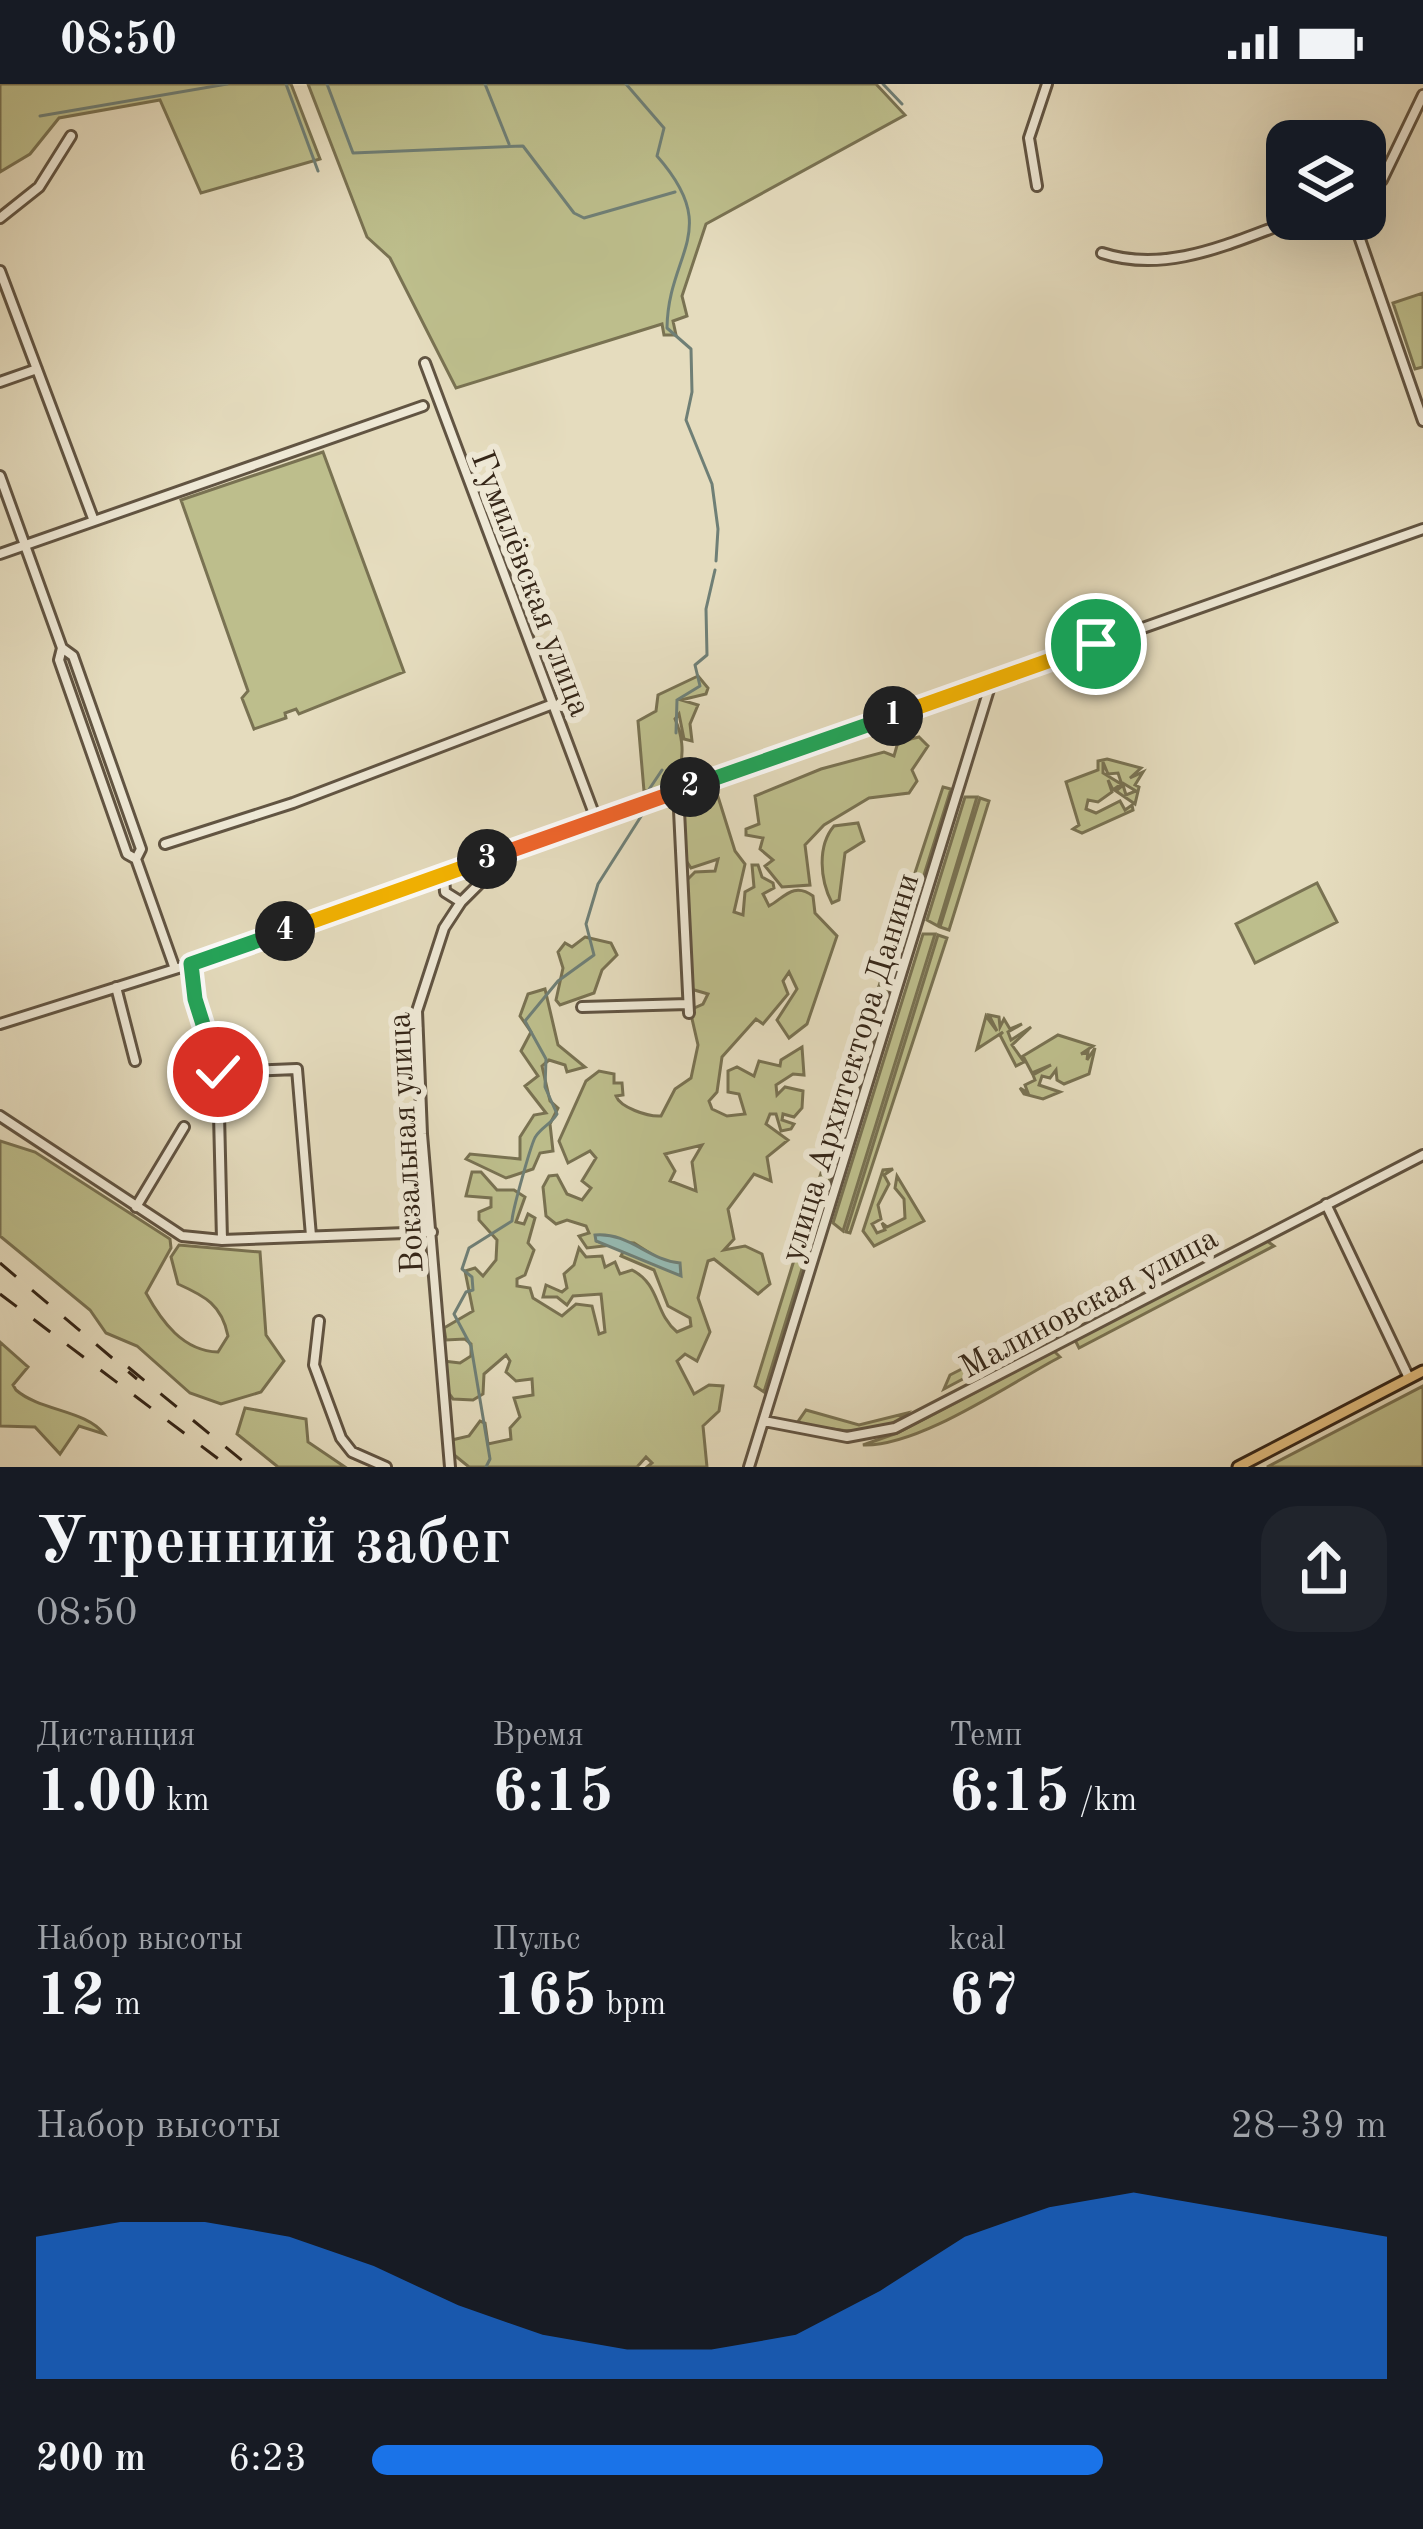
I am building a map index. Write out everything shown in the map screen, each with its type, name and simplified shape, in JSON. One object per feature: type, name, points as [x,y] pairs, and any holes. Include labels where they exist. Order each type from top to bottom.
[{"type":"main road","points":[[1238,1467],[1423,1371]]},
{"type":"street","points":[[1037,186],[1029,138],[1047,84]]},
{"type":"street","points":[[1386,173],[1423,95]]},
{"type":"street","points":[[0,218],[39,187],[70,136]]},
{"type":"street","points":[[1102,253],[1135,261],[1172,260],[1266,229]]},
{"type":"street","points":[[1361,240],[1420,393],[1423,421]]},
{"type":"street","points":[[0,271],[94,521]]},
{"type":"street","name":"Гумилёвская улица","points":[[425,363],[596,819]]},
{"type":"street","points":[[0,382],[37,369]]},
{"type":"street","points":[[0,554],[423,406]]},
{"type":"street","points":[[0,476],[62,648],[59,660],[89,747],[175,969]]},
{"type":"street","points":[[0,1024],[191,964],[1423,529]]},
{"type":"street","points":[[62,648],[74,656],[141,850],[136,859]]},
{"type":"street","name":"улица Архитектора Данини","points":[[749,1467],[992,681]]},
{"type":"street","points":[[165,844],[293,803],[554,704]]},
{"type":"street","points":[[89,747],[103,742]]},
{"type":"street","points":[[582,1007],[688,1008],[678,790]]},
{"type":"street","name":"Вокзальная улица","points":[[451,1467],[417,1011],[428,962],[460,902],[516,849]]},
{"type":"street","points":[[444,875],[445,892],[460,902]]},
{"type":"street","points":[[191,964],[195,999],[218,1072],[222,1240]]},
{"type":"street","points":[[116,987],[135,1061]]},
{"type":"street","points":[[218,1072],[297,1069],[311,1236]]},
{"type":"street","points":[[0,1117],[171,1232],[222,1240],[432,1232]]},
{"type":"street","points":[[136,1208],[184,1127]]},
{"type":"street","name":"Малиновская улица","points":[[764,1420],[834,1437],[887,1431],[1423,1154]]},
{"type":"street","points":[[1326,1204],[1409,1378]]},
{"type":"street","points":[[319,1321],[314,1365],[341,1438],[352,1452],[386,1467]]},
{"type":"green space","points":[[0,84],[291,84],[320,159],[201,193],[160,100],[59,118],[30,154],[0,172]]},
{"type":"green space","points":[[308,84],[876,84],[905,115],[706,224],[682,296],[687,316],[673,321],[676,335],[664,335],[662,324],[456,388],[390,258],[367,237]]},
{"type":"green space","points":[[1423,293],[1423,367],[1415,369],[1393,303]]},
{"type":"green space","points":[[323,452],[404,672],[299,714],[296,709],[285,713],[286,718],[254,729],[242,698],[248,691],[181,500]]},
{"type":"green space","points":[[698,676],[708,688],[706,694],[681,700],[698,705],[690,724],[692,741],[684,739],[679,714],[675,719],[682,743],[680,766],[668,784],[644,791],[638,721],[656,711],[658,695]]},
{"type":"green space","points":[[919,737],[928,746],[912,770],[917,781],[909,793],[869,798],[824,825],[805,845],[810,885],[782,887],[765,866],[773,860],[760,849],[763,838],[746,835],[746,829],[759,824],[755,796],[821,769],[884,752],[894,756],[898,742]]},
{"type":"green space","points":[[1098,761],[1141,768],[1130,778],[1143,772],[1135,785],[1139,787],[1135,804],[1116,791],[1123,785],[1126,795],[1136,791],[1121,782],[1118,773],[1108,774],[1103,762],[1103,773],[1121,784],[1113,790],[1108,780],[1112,792],[1098,802],[1088,800],[1086,809],[1096,813],[1120,801],[1125,810],[1132,805],[1133,810],[1082,833],[1073,829],[1079,825],[1066,782],[1098,770]]},
{"type":"green space","points":[[715,787],[735,851],[745,864],[734,912],[743,915],[745,892],[754,887],[752,865],[758,865],[762,877],[773,883],[774,888],[763,894],[769,906],[794,891],[806,892],[813,896],[815,913],[837,936],[807,1024],[789,1038],[777,1020],[797,989],[789,972],[783,981],[788,994],[763,1024],[756,1019],[722,1057],[717,1092],[709,1101],[712,1109],[727,1116],[745,1114],[739,1094],[728,1092],[728,1071],[737,1067],[754,1076],[759,1061],[780,1066],[781,1060],[802,1047],[804,1075],[793,1074],[776,1085],[777,1095],[785,1087],[803,1091],[802,1108],[794,1117],[783,1114],[782,1120],[794,1124],[791,1129],[781,1131],[776,1114],[770,1114],[766,1124],[788,1140],[767,1157],[771,1181],[754,1174],[728,1209],[734,1239],[724,1250],[745,1246],[762,1254],[770,1284],[758,1294],[714,1259],[708,1261],[698,1298],[710,1332],[697,1361],[685,1354],[677,1361],[694,1394],[709,1385],[723,1386],[719,1411],[703,1426],[707,1467],[647,1467],[652,1463],[646,1457],[637,1467],[469,1467],[453,1454],[452,1440],[469,1436],[480,1421],[485,1423],[488,1444],[511,1439],[510,1428],[520,1417],[514,1398],[533,1395],[532,1379],[516,1381],[506,1372],[510,1361],[506,1355],[484,1374],[483,1394],[473,1400],[453,1399],[445,1388],[443,1361],[460,1363],[471,1356],[471,1344],[465,1339],[446,1340],[444,1328],[473,1311],[465,1271],[475,1268],[483,1276],[496,1260],[497,1240],[479,1220],[479,1212],[491,1207],[491,1198],[466,1196],[472,1172],[481,1172],[497,1190],[514,1190],[525,1197],[516,1222],[524,1224],[528,1214],[535,1218],[528,1243],[534,1250],[517,1286],[530,1288],[533,1298],[562,1316],[576,1304],[592,1306],[599,1334],[605,1332],[601,1294],[573,1296],[567,1305],[557,1297],[543,1297],[546,1285],[562,1292],[567,1288],[564,1274],[574,1265],[579,1248],[586,1257],[602,1256],[605,1267],[615,1262],[620,1274],[632,1270],[641,1276],[677,1332],[691,1326],[690,1318],[668,1306],[654,1270],[621,1256],[624,1250],[662,1261],[634,1243],[596,1241],[612,1245],[587,1248],[579,1236],[589,1233],[586,1226],[567,1220],[556,1224],[546,1216],[543,1187],[549,1176],[557,1175],[567,1194],[582,1200],[591,1188],[582,1181],[596,1158],[590,1151],[568,1163],[559,1141],[586,1081],[599,1071],[614,1074],[614,1083],[622,1083],[623,1095],[616,1096],[623,1104],[655,1116],[661,1116],[675,1089],[691,1078],[698,1045],[690,1010],[703,1004],[708,994],[691,989],[687,880],[695,872],[715,871],[718,859],[691,868],[685,859],[681,799]],"holes":[[[702,1145],[692,1162],[696,1191],[670,1181],[675,1171],[665,1154]]]},
{"type":"green space","points":[[943,787],[951,789],[903,942],[893,940]]},
{"type":"green space","points":[[965,797],[977,797],[938,926],[927,920]]},
{"type":"green space","points":[[980,798],[989,801],[949,930],[940,927]]},
{"type":"green space","points":[[858,823],[864,841],[845,853],[839,900],[832,903],[823,874],[825,843],[834,826]]},
{"type":"green space","points":[[1317,883],[1337,922],[1255,963],[1236,924]]},
{"type":"green space","points":[[923,934],[935,934],[843,1231],[833,1223]]},
{"type":"green space","points":[[938,935],[947,938],[850,1233],[846,1232]]},
{"type":"green space","points":[[585,937],[611,943],[617,955],[602,970],[594,993],[560,1005],[556,1000],[563,968],[558,952],[565,943],[572,947]]},
{"type":"green space","points":[[892,944],[901,948],[764,1392],[755,1386]]},
{"type":"green space","points":[[545,989],[558,1045],[585,1067],[567,1072],[565,1065],[549,1060],[542,1066],[550,1101],[558,1108],[550,1124],[553,1151],[540,1153],[533,1169],[506,1178],[466,1159],[470,1154],[520,1159],[520,1137],[534,1115],[546,1113],[525,1086],[538,1076],[521,1051],[531,1032],[520,1016],[528,994]]},
{"type":"green space","points":[[989,1015],[999,1017],[1000,1027],[1004,1019],[1010,1029],[1022,1024],[1008,1032],[1011,1040],[1031,1027],[1012,1045],[1024,1062],[1016,1066],[1000,1035],[1003,1032],[977,1049],[986,1016],[997,1031]]},
{"type":"green space","points":[[1058,1035],[1093,1046],[1081,1054],[1088,1052],[1087,1060],[1095,1048],[1089,1074],[1064,1084],[1057,1080],[1056,1070],[1050,1078],[1042,1076],[1039,1085],[1060,1092],[1043,1099],[1024,1094],[1020,1088],[1028,1093],[1025,1085],[1035,1080],[1033,1075],[1051,1065],[1032,1073],[1023,1056]]},
{"type":"green space","points":[[0,1141],[35,1152],[170,1239],[171,1248],[146,1293],[167,1324],[194,1346],[218,1352],[228,1336],[211,1303],[178,1284],[171,1257],[179,1245],[260,1252],[266,1335],[284,1361],[261,1392],[221,1404],[190,1393],[137,1346],[106,1333],[90,1310],[0,1236]]},
{"type":"green space","points":[[893,1169],[884,1175],[889,1184],[878,1205],[881,1219],[872,1224],[877,1233],[885,1230],[882,1223],[887,1227],[905,1218],[904,1199],[895,1188],[897,1176],[924,1221],[874,1246],[863,1231],[883,1170]]},
{"type":"green space","points":[[1267,1241],[1274,1246],[1079,1348],[1075,1340]]},
{"type":"green space","points":[[1038,1330],[1048,1334],[944,1389],[950,1375]]},
{"type":"green space","points":[[0,1342],[28,1367],[13,1385],[16,1390],[86,1420],[104,1434],[79,1426],[60,1454],[35,1427],[0,1426]]},
{"type":"green space","points":[[1054,1351],[1060,1357],[936,1425],[885,1443],[863,1445],[897,1433]]},
{"type":"green space","points":[[1423,1386],[1423,1467],[1267,1467]]},
{"type":"green space","points":[[245,1408],[306,1419],[308,1442],[345,1467],[278,1467],[237,1434]]},
{"type":"green space","points":[[806,1410],[859,1425],[907,1413],[883,1427],[855,1431],[797,1423]]},
{"type":"water","points":[[595,1235],[618,1238],[680,1263],[681,1276],[596,1241]]},
{"type":"waterway","points":[[40,116],[227,84]]},
{"type":"waterway","points":[[286,84],[318,171]]},
{"type":"waterway","points":[[327,84],[353,153],[523,146],[574,213],[584,218],[675,192]]},
{"type":"waterway","points":[[485,84],[509,144]]},
{"type":"waterway","points":[[626,84],[664,128],[657,156],[687,204],[687,242],[667,328],[691,349],[692,392],[686,420],[712,484],[718,529],[716,561]]},
{"type":"waterway","points":[[883,84],[902,104]]},
{"type":"waterway","points":[[676,733],[677,700],[700,686],[695,665],[707,655],[706,609],[715,570]]},
{"type":"waterway","points":[[646,794],[662,770]]},
{"type":"waterway","points":[[486,1467],[490,1459],[471,1346],[454,1314],[466,1292],[473,1290],[472,1277],[462,1269],[469,1248],[512,1221],[534,1140],[557,1114],[545,1087],[546,1059],[525,1021],[558,981],[594,955],[586,924],[598,884],[647,807]]},
{"type":"railway","points":[[0,1263],[137,1379]]},
{"type":"railway","points":[[0,1294],[229,1467]]},
{"type":"railway","points":[[128,1367],[250,1467]]},
{"type":"route","points":[[218,1072],[195,999],[191,964],[1096,644]]}]
